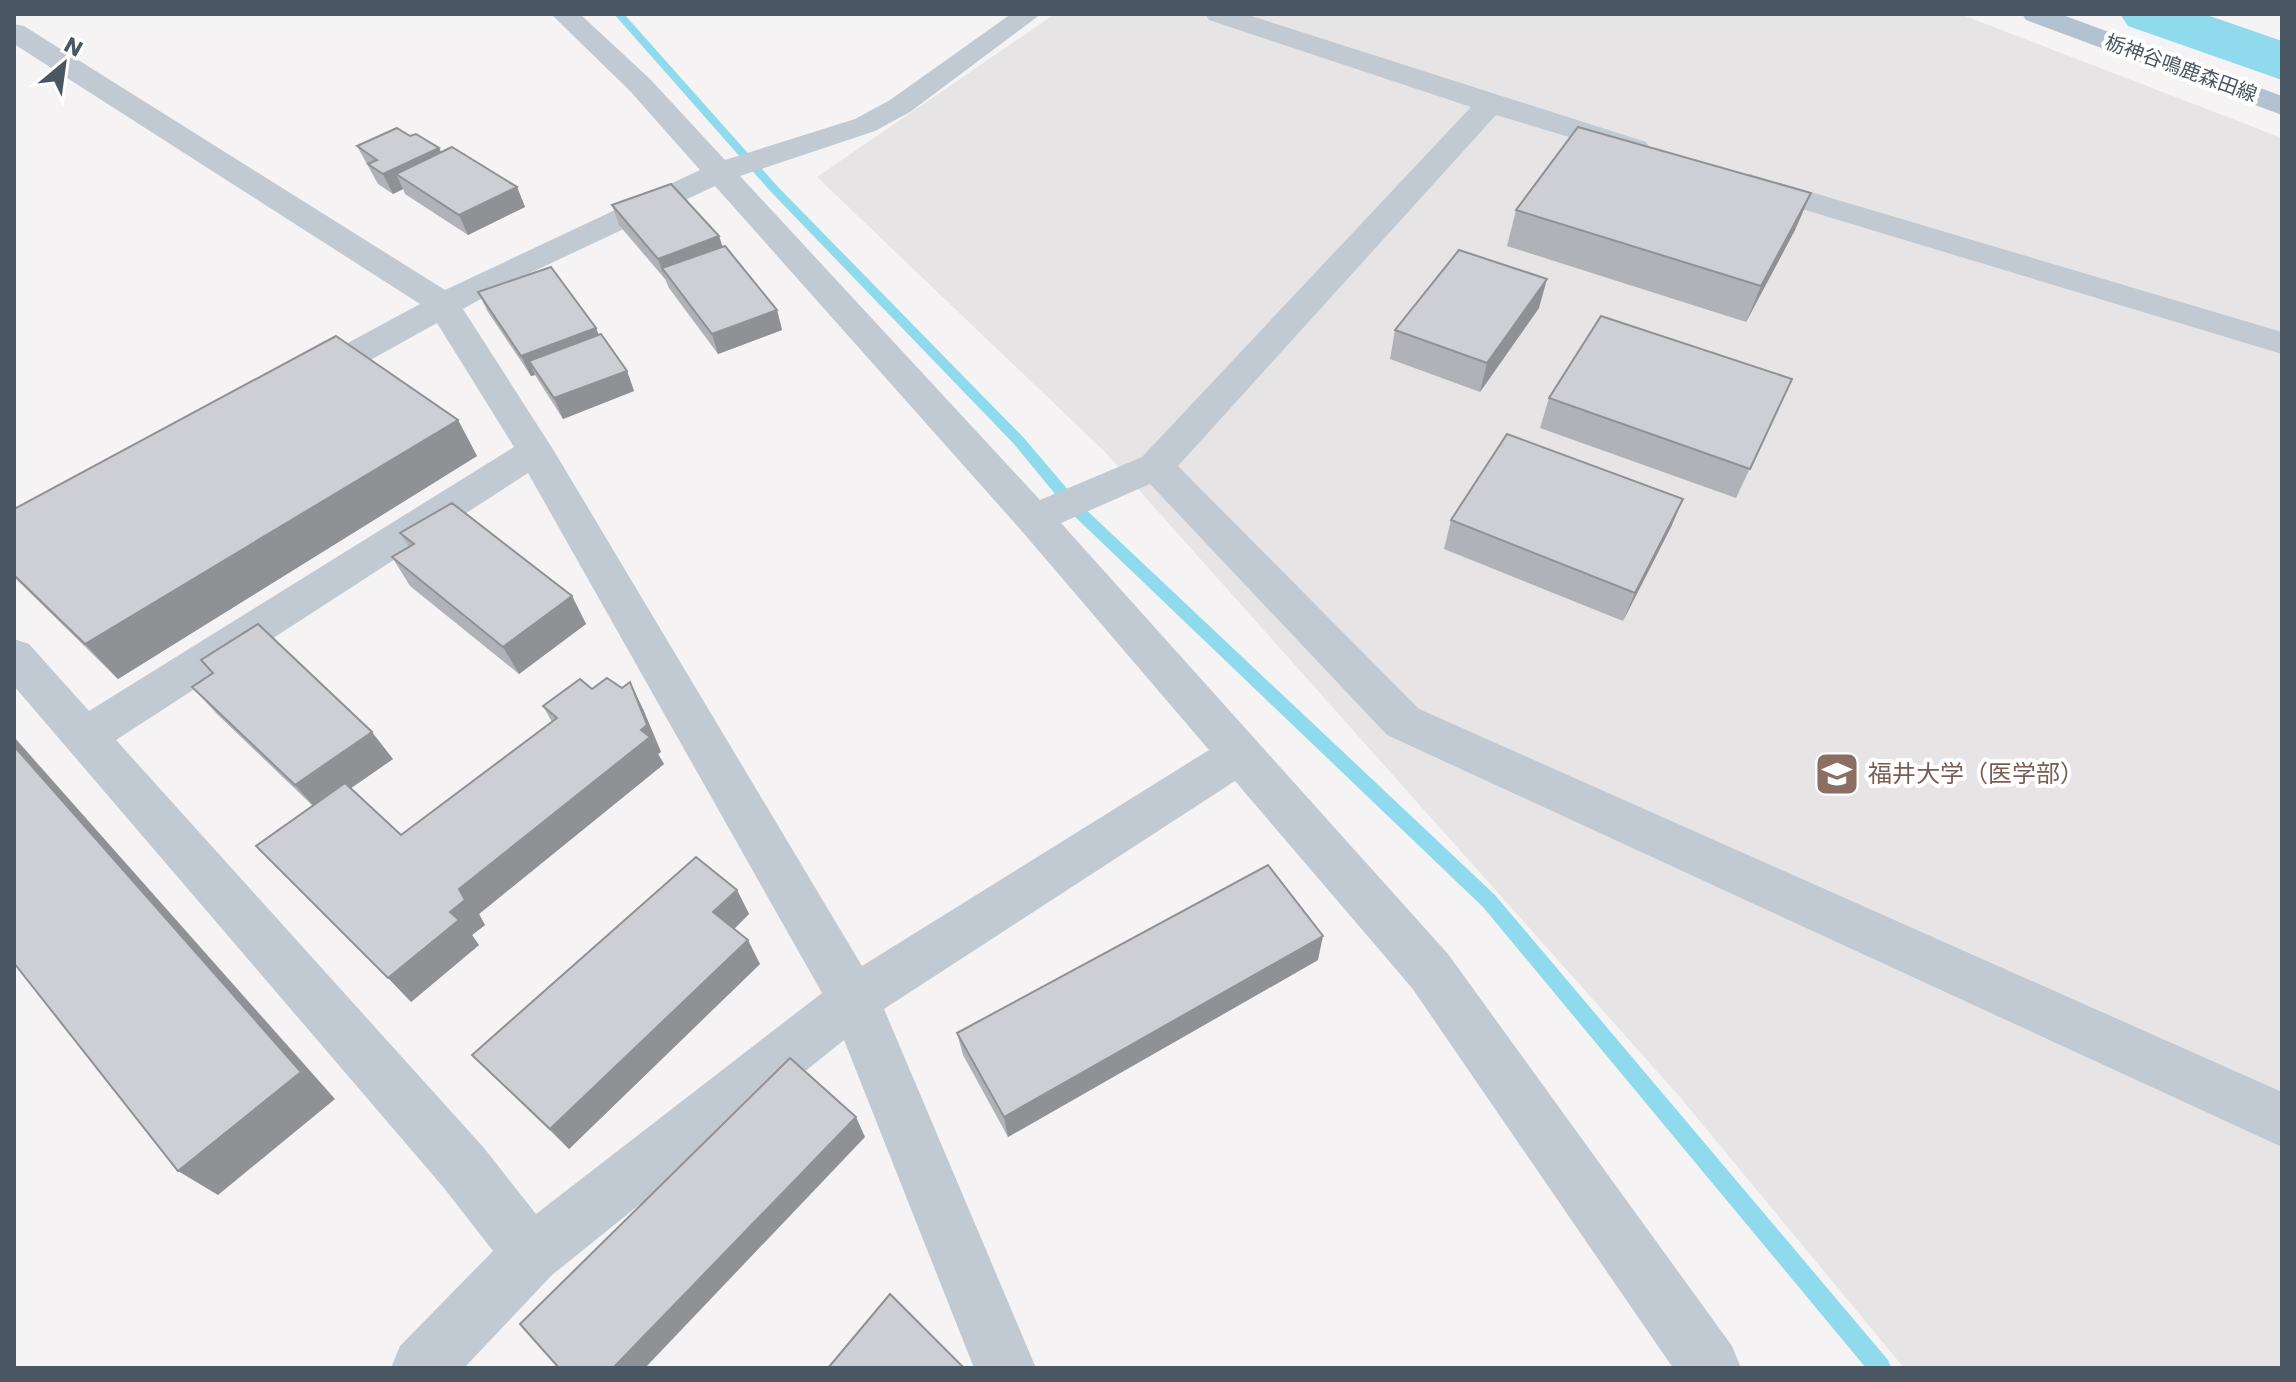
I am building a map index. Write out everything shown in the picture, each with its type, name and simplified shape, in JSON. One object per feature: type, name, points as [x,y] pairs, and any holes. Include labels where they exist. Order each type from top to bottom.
[{"type":"main road","name":"栃神谷鳴鹿森田線","points":[[2035,14],[2282,106]]},
{"type":"street","points":[[564,14],[640,85],[720,172],[1034,519],[1430,971],[1710,1368]]},
{"type":"street","points":[[277,396],[497,276],[720,172],[865,125],[900,106],[1028,14]]},
{"type":"street","points":[[1218,14],[1490,104],[1660,155]]},
{"type":"street","points":[[14,32],[443,304],[535,451],[854,1000],[1005,1368]]},
{"type":"street","points":[[1034,519],[1156,466],[1490,104]]},
{"type":"street","points":[[1721,174],[2282,343]]},
{"type":"street","points":[[84,737],[535,451]]},
{"type":"street","points":[[1156,466],[1403,722],[2282,1120]]},
{"type":"street","points":[[14,656],[464,1168],[531,1254]]},
{"type":"street","points":[[422,1368],[531,1254],[854,1000],[1240,754]]},
{"type":"shaded area","name":"福井大学（医学部）","points":[[1055,14],[1960,14],[2282,138],[2282,1368],[1904,1368],[1679,1096],[1105,452],[817,177]]},
{"type":"building","points":[[1578,127],[1811,193],[1761,286],[1516,210]]},
{"type":"building","points":[[397,128],[410,136],[416,134],[439,148],[383,174],[368,164],[377,160],[357,146]]},
{"type":"building","points":[[452,147],[517,187],[459,215],[396,174]]},
{"type":"building","points":[[671,184],[719,236],[658,259],[612,205]]},
{"type":"building","points":[[725,246],[777,310],[712,334],[662,268]]},
{"type":"building","points":[[1459,250],[1547,279],[1487,363],[1395,330]]},
{"type":"building","points":[[551,267],[596,328],[521,356],[478,292]]},
{"type":"building","points":[[1601,316],[1792,379],[1750,469],[1549,398]]},
{"type":"building","points":[[601,334],[627,371],[554,398],[529,361]]},
{"type":"building","points":[[336,336],[458,420],[85,644],[14,575],[14,509]]},
{"type":"building","points":[[1507,434],[1683,499],[1635,593],[1451,520]]},
{"type":"building","points":[[452,503],[572,596],[503,647],[392,557],[414,544],[400,533]]},
{"type":"building","points":[[258,624],[372,732],[295,785],[192,687],[213,673],[201,660]]},
{"type":"building","points":[[607,678],[622,688],[630,682],[647,725],[641,730],[650,737],[459,889],[465,900],[450,912],[459,920],[388,978],[256,846],[345,783],[401,835],[557,718],[543,706],[580,679],[592,689]]},
{"type":"building","points":[[14,746],[301,1072],[178,1171],[14,963]]},
{"type":"building","points":[[696,857],[737,890],[713,912],[748,940],[550,1129],[472,1055]]},
{"type":"building","points":[[1268,865],[1323,936],[1004,1117],[957,1033]]},
{"type":"building","points":[[790,1058],[856,1117],[613,1368],[559,1368],[520,1324]]},
{"type":"building","points":[[890,1294],[964,1368],[828,1368]]},
{"type":"waterway","points":[[619,14],[775,190],[1019,441],[1075,508],[1489,901],[1880,1368]]},
{"type":"waterway","points":[[2149,14],[2282,62]]},
{"type":"place","name":"福井大学（医学部）","points":[[1837,774]]}]
